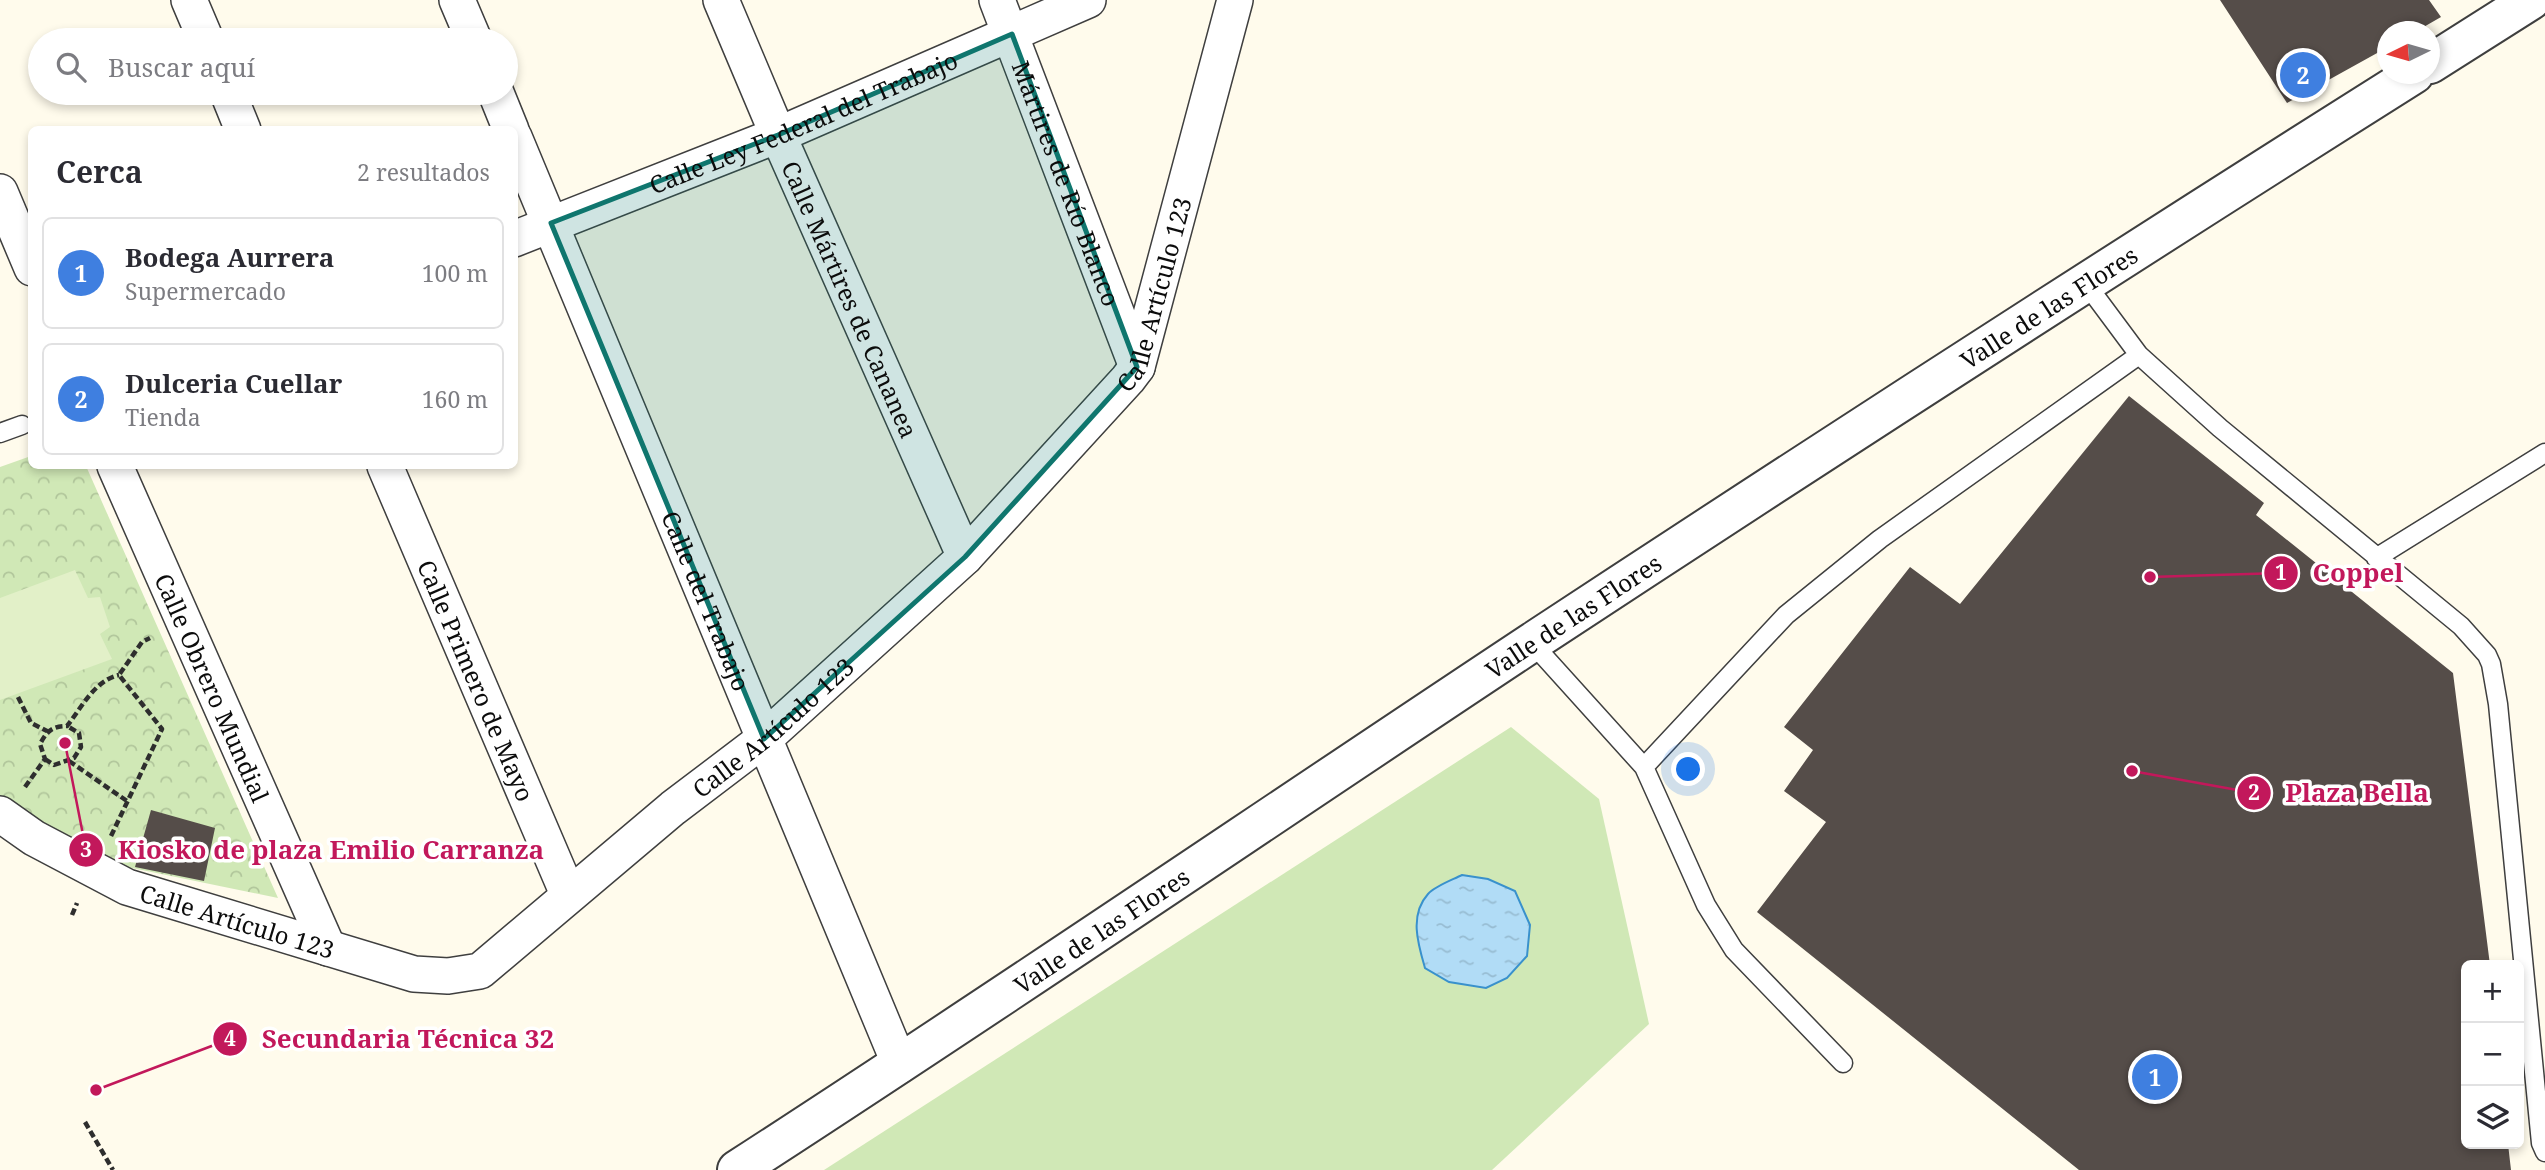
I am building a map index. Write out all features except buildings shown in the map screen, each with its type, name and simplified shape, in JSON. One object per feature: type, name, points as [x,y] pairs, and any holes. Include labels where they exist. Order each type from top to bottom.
[{"type":"street","points":[[189,0],[201,28]]},
{"type":"street","points":[[457,0],[469,28]]},
{"type":"street","name":"Calle Mártires de Cananea","points":[[721,0],[965,557]]},
{"type":"street","name":"Mártires de Río Blanco","points":[[997,0],[1137,367]]},
{"type":"street","name":"Calle Ley Federal del Trabajo","points":[[518,237],[778,135],[1088,0]]},
{"type":"street","name":"Calle Artículo 123","points":[[2,815],[34,838],[127,887],[414,974],[448,976],[480,971],[673,808],[764,739],[965,557],[1128,379],[1137,367],[1235,0]]},
{"type":"street","points":[[2440,57],[2496,15],[2531,0]]},
{"type":"street","name":"Valle de las Flores","points":[[737,1170],[900,1065],[1532,643],[2084,281],[2398,84]]},
{"type":"street","points":[[233,105],[241,126]]},
{"type":"street","points":[[501,105],[510,126]]},
{"type":"street","name":"Calle del Trabajo","points":[[518,146],[900,1065]]},
{"type":"street","points":[[0,191],[28,258]]},
{"type":"street","name":"Calle Obrero Mundial","points":[[116,469],[328,948]]},
{"type":"street","name":"Calle Primero de Mayo","points":[[386,469],[568,894]]},
{"type":"lane","points":[[2084,281],[2139,355],[2220,428],[2461,626],[2487,654],[2498,704],[2541,1143],[2545,1152]]},
{"type":"lane","points":[[1644,767],[1786,615],[1880,539],[2139,355]]},
{"type":"lane","points":[[0,433],[23,425]]},
{"type":"lane","points":[[2376,558],[2545,453]]},
{"type":"lane","points":[[1532,643],[1644,767],[1663,804],[1706,905],[1734,950],[1843,1063]]},
{"type":"path","points":[[67,726],[97,685],[109,677],[119,675],[142,642],[160,632]]},
{"type":"path","points":[[110,837],[162,729],[119,675]]},
{"type":"path","points":[[18,697],[31,723],[47,731]]},
{"type":"path","points":[[56,726],[67,726],[79,733],[81,747],[74,758],[54,765],[45,759],[40,744],[47,731],[56,726]]},
{"type":"path","points":[[2,815],[45,759]]},
{"type":"path","points":[[68,761],[127,801]]},
{"type":"path","points":[[85,1122],[113,1170]]},
{"type":"highlighted area","points":[[1012,34],[1137,367],[965,557],[764,739],[551,223],[778,135]]},
{"type":"green space","points":[[28,457],[28,469],[87,469],[278,898],[69,855],[0,800],[0,467]]},
{"type":"green space","points":[[75,570],[88,598],[100,597],[110,627],[100,634],[112,659],[0,700],[0,598]]},
{"type":"green space","points":[[1511,727],[1599,799],[1649,1024],[1492,1170],[824,1170]]},
{"type":"water","points":[[1462,875],[1488,879],[1515,891],[1530,925],[1527,956],[1507,978],[1486,988],[1449,982],[1425,968],[1420,949],[1417,920],[1422,902],[1435,888]]},
{"type":"place","name":"Dulceria Cuellar","points":[[2303,75]]},
{"type":"place","name":"Coppel","points":[[2150,577]]},
{"type":"place","name":"Kiosko de plaza Emilio Carranza","points":[[65,743]]},
{"type":"place","name":"Plaza Bella","points":[[2132,771]]},
{"type":"place","name":"Bodega Aurrera","points":[[2155,1077]]},
{"type":"place","name":"Secundaria Técnica 32","points":[[96,1090]]}]
